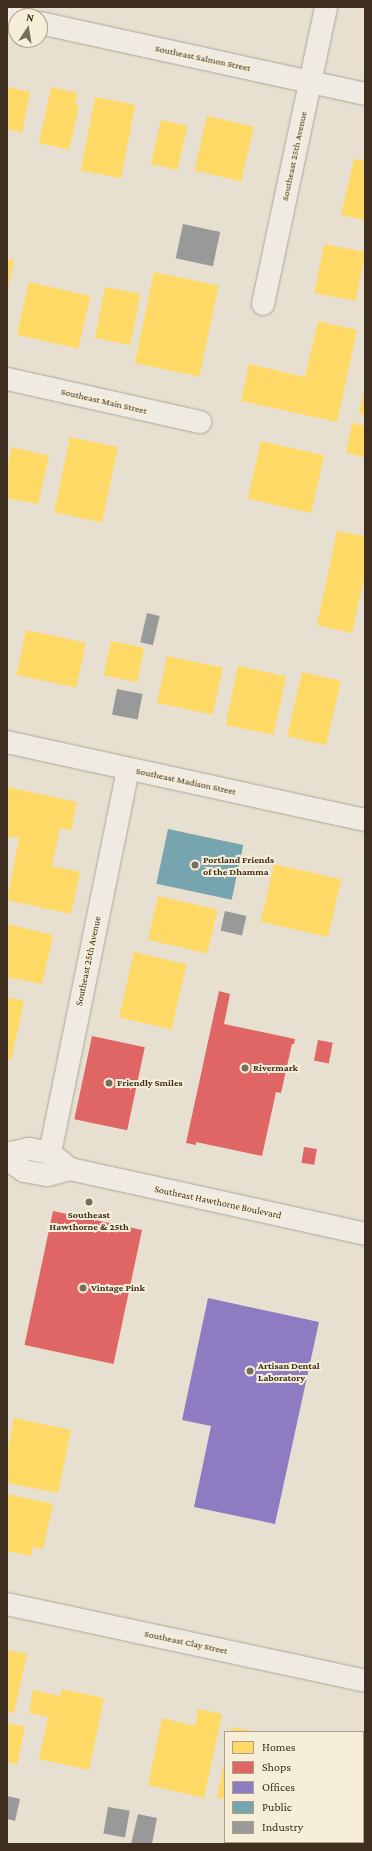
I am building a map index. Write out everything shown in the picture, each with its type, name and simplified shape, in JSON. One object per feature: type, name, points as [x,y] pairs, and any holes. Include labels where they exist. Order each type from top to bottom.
[{"type":"street","name":"Southeast 25th Avenue","points":[[263,304],[326,7]]},
{"type":"street","name":"Southeast Salmon Street","points":[[48,25],[365,94]]},
{"type":"street","name":"Southeast Main Street","points":[[7,379],[200,422]]},
{"type":"street","name":"Southeast Madison Street","points":[[7,742],[365,820]]},
{"type":"street","name":"Southeast 25th Avenue","points":[[50,1153],[128,769]]},
{"type":"street","name":"Southeast Hawthorne Boulevard","points":[[7,1154],[29,1148],[50,1153],[70,1169],[365,1234]]},
{"type":"street","name":"Southeast Hawthorne Boulevard","points":[[7,1159],[24,1171],[47,1175],[70,1169]]},
{"type":"street","name":"Southeast Clay Street","points":[[7,1604],[365,1681]]},
{"type":"building: Homes","points":[[7,87],[30,92],[22,132],[7,129]]},
{"type":"building: Homes","points":[[51,87],[77,93],[75,105],[79,106],[69,150],[39,143]]},
{"type":"building: Homes","points":[[95,97],[135,105],[121,178],[81,171]]},
{"type":"building: Homes","points":[[207,116],[254,127],[241,181],[194,171]]},
{"type":"building: Homes","points":[[161,120],[187,126],[177,170],[151,164]]},
{"type":"building: Homes","points":[[354,159],[365,161],[365,220],[341,215]]},
{"type":"building: Homes","points":[[324,244],[365,252],[356,301],[314,293]]},
{"type":"building: Homes","points":[[7,259],[14,260],[8,291],[7,291]]},
{"type":"building: Homes","points":[[154,272],[219,286],[199,377],[135,363]]},
{"type":"building: Homes","points":[[29,282],[90,296],[78,349],[17,335]]},
{"type":"building: Homes","points":[[105,287],[140,294],[130,345],[95,338]]},
{"type":"building: Homes","points":[[318,321],[357,330],[337,422],[241,401],[249,364],[305,377]]},
{"type":"building: Homes","points":[[365,391],[365,415],[359,414]]},
{"type":"building: Homes","points":[[352,423],[365,426],[365,457],[346,453]]},
{"type":"building: Homes","points":[[70,437],[118,447],[102,523],[54,512]]},
{"type":"building: Homes","points":[[261,441],[324,456],[311,513],[248,498]]},
{"type":"building: Homes","points":[[12,447],[49,456],[38,504],[7,498],[7,469]]},
{"type":"building: Homes","points":[[337,531],[365,536],[365,574],[352,633],[317,625]]},
{"type":"building: Homes","points":[[26,630],[86,643],[76,688],[16,675]]},
{"type":"building: Homes","points":[[111,641],[144,648],[137,682],[104,675]]},
{"type":"building: Homes","points":[[167,656],[223,668],[213,715],[157,703]]},
{"type":"building: Homes","points":[[238,666],[286,676],[273,735],[226,725]]},
{"type":"building: Homes","points":[[302,672],[341,681],[326,745],[287,736]]},
{"type":"building: Homes","points":[[7,787],[77,802],[71,831],[60,828],[52,866],[80,872],[71,914],[7,900],[19,838],[7,836]]},
{"type":"building: Homes","points":[[274,864],[341,880],[328,937],[261,921]]},
{"type":"building: Homes","points":[[158,896],[217,910],[207,954],[148,940]]},
{"type":"building: Homes","points":[[7,924],[53,935],[42,984],[7,977]]},
{"type":"building: Homes","points":[[134,952],[187,964],[172,1029],[119,1017]]},
{"type":"building: Homes","points":[[7,997],[24,1001],[11,1060],[7,1059]]},
{"type":"building: Homes","points":[[14,1418],[71,1430],[58,1493],[7,1483],[7,1453]]},
{"type":"building: Homes","points":[[7,1494],[53,1504],[43,1549],[33,1547],[31,1556],[7,1551]]},
{"type":"building: Homes","points":[[7,1650],[27,1654],[14,1713],[7,1711]]},
{"type":"building: Homes","points":[[62,1689],[104,1698],[89,1770],[39,1759],[48,1717],[29,1713],[33,1690],[60,1696]]},
{"type":"building: Homes","points":[[198,1709],[222,1714],[204,1798],[148,1785],[162,1718],[195,1726]]},
{"type":"building: Homes","points":[[7,1723],[25,1727],[17,1764],[7,1762]]},
{"type":"building: Homes","points":[[232,1727],[253,1731],[231,1731]]},
{"type":"building: Homes","points":[[224,1763],[224,1799],[217,1797]]},
{"type":"building: Homes","points":[[365,1770],[365,1814],[364,1814]]},
{"type":"building: Shops","name":"Rivermark","points":[[219,991],[230,994],[224,1024],[295,1039],[294,1044],[292,1044],[281,1093],[276,1092],[262,1156],[196,1142],[196,1145],[186,1143]]},
{"type":"building: Shops","name":"Friendly Smiles","points":[[92,1036],[145,1047],[127,1130],[74,1119]]},
{"type":"building: Shops","points":[[318,1040],[333,1043],[329,1063],[314,1061]]},
{"type":"building: Shops","points":[[304,1147],[317,1149],[314,1165],[301,1163]]},
{"type":"building: Shops","name":"Vintage Pink","points":[[53,1211],[142,1230],[114,1364],[25,1345]]},
{"type":"building: Offices","name":"Artisan Dental Laboratory","points":[[208,1298],[319,1322],[275,1524],[194,1507],[211,1426],[182,1420]]},
{"type":"building: Public","points":[[168,829],[243,845],[232,900],[156,884]]},
{"type":"building: Industry","points":[[183,224],[220,232],[213,266],[176,258]]},
{"type":"building: Industry","points":[[147,613],[160,616],[153,645],[140,642]]},
{"type":"building: Industry","points":[[117,689],[143,694],[138,719],[112,715]]},
{"type":"building: Industry","points":[[225,911],[246,916],[242,935],[221,930]]},
{"type":"building: Industry","points":[[7,1796],[20,1799],[15,1821],[7,1819]]},
{"type":"building: Industry","points":[[108,1807],[130,1811],[125,1837],[103,1834]]},
{"type":"building: Industry","points":[[138,1814],[157,1818],[152,1844],[131,1844]]},
{"type":"building: Industry","points":[[316,1843],[339,1843],[339,1844]]},
{"type":"place","name":"Portland Friends of the Dhamma","points":[[195,865]]},
{"type":"place","name":"Rivermark","points":[[245,1068]]},
{"type":"place","name":"Friendly Smiles","points":[[109,1083]]},
{"type":"place","name":"Southeast Hawthorne & 25th","points":[[89,1202]]},
{"type":"place","name":"Vintage Pink","points":[[83,1288]]},
{"type":"place","name":"Artisan Dental Laboratory","points":[[250,1371]]}]
